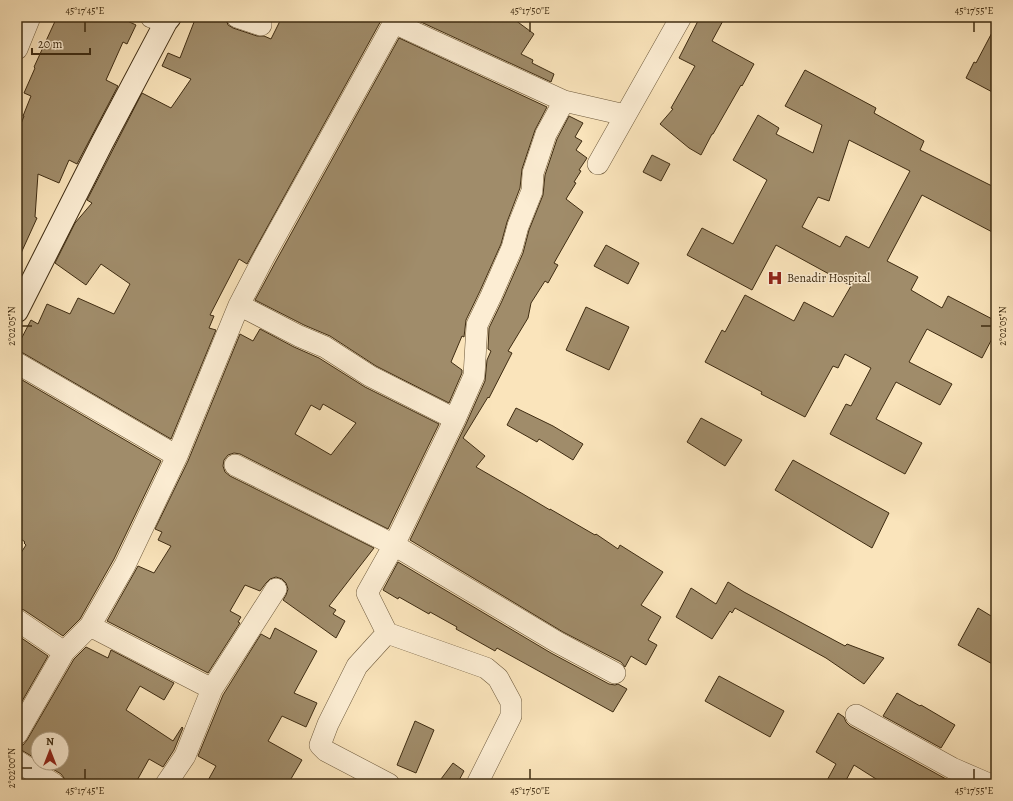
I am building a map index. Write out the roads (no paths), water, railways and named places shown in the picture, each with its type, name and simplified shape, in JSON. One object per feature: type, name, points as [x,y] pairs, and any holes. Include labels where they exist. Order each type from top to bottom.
[{"type":"street","points":[[17,49],[30,17]]},
{"type":"street","points":[[237,17],[261,25]]},
{"type":"street","points":[[598,164],[681,17]]},
{"type":"street","points":[[17,311],[163,19]]},
{"type":"street","points":[[17,734],[64,652],[90,626],[125,565],[177,456],[239,305],[265,255],[395,20],[564,101],[625,115]]},
{"type":"street","points":[[476,784],[511,716],[511,702],[498,678],[486,668],[387,632],[367,593],[394,545],[455,420],[474,376],[477,325],[512,248],[518,226],[532,191],[533,173],[546,134],[564,101]]},
{"type":"street","points":[[239,305],[299,336],[325,347],[370,376],[455,420]]},
{"type":"street","points":[[17,363],[177,456]]},
{"type":"street","points":[[235,465],[394,545],[557,642],[615,673]]},
{"type":"street","points":[[166,784],[185,756],[212,690],[276,589]]},
{"type":"street","points":[[17,620],[64,652]]},
{"type":"street","points":[[90,626],[212,690]]},
{"type":"street","points":[[387,632],[357,666],[328,724],[320,745],[326,752],[389,784]]},
{"type":"street","points":[[856,715],[952,768],[989,784]]},
{"type":"street","points":[[17,761],[54,784]]},
{"type":"place","name":"Benadir Hospital","points":[[775,278]]}]
